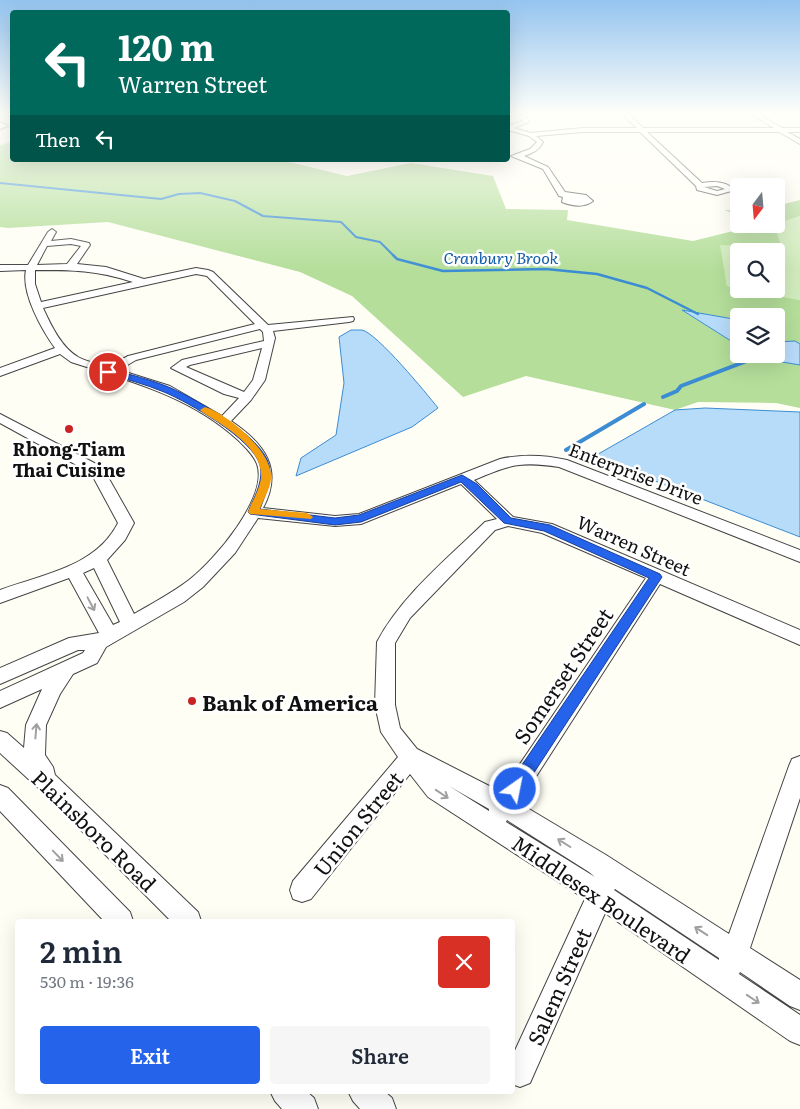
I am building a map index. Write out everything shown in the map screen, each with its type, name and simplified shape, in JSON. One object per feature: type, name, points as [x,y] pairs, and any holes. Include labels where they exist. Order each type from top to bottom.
[{"type":"street","points":[[543,167],[546,168],[560,191],[567,196]]},
{"type":"street","points":[[680,167],[700,186]]},
{"type":"street","points":[[0,676],[76,643],[104,639],[178,597],[197,583],[228,550],[254,512],[266,480],[264,464],[254,448],[223,422],[198,405],[166,389],[75,360],[62,349],[45,323],[31,288],[32,270],[49,238],[86,245],[70,267]]},
{"type":"street","points":[[0,273],[70,267],[106,270],[144,282]]},
{"type":"street","points":[[0,268],[118,274]]},
{"type":"street","points":[[38,306],[196,271],[210,274],[264,327],[270,338],[259,380],[247,397],[223,422]]},
{"type":"street","points":[[108,372],[132,358],[264,327],[349,319]]},
{"type":"street","points":[[247,397],[228,391],[177,368],[186,362],[269,342]]},
{"type":"street","points":[[0,372],[62,349]]},
{"type":"street","points":[[0,418],[97,470],[126,523],[119,538],[98,559],[74,572],[0,597]]},
{"type":"street","name":"Enterprise Drive","points":[[254,512],[335,521],[361,519],[505,462],[524,459],[562,463],[800,556]]},
{"type":"street","points":[[462,478],[473,486],[508,521]]},
{"type":"street","name":"Warren Street","points":[[508,521],[546,528],[800,638]]},
{"type":"street","name":"Middlesex Boulevard","points":[[508,521],[490,526],[404,613],[386,642],[385,705],[391,732],[436,790],[498,816],[604,883],[735,954],[800,996]]},
{"type":"street","points":[[98,559],[130,624]]},
{"type":"street","points":[[74,572],[104,639]]},
{"type":"street","name":"Somerset Street","points":[[498,816],[656,577]]},
{"type":"street","points":[[0,700],[90,658],[104,639]]},
{"type":"street","points":[[0,668],[34,661]]},
{"type":"street","points":[[56,790],[34,757],[36,725],[52,690],[67,669]]},
{"type":"street","name":"Plainsboro Road","points":[[0,740],[56,790],[187,919]]},
{"type":"street","name":"Union Street","points":[[302,890],[411,757]]},
{"type":"street","points":[[724,979],[735,954],[800,766]]},
{"type":"street","points":[[0,795],[119,919]]},
{"type":"street","points":[[0,808],[34,831]]},
{"type":"street","name":"Middlesex Boulevard","points":[[604,883],[724,979],[800,1031]]},
{"type":"street","name":"Salem Street","points":[[520,1073],[604,883]]},
{"type":"street","points":[[289,1094],[303,1109]]},
{"type":"street","points":[[366,1094],[381,1109]]},
{"type":"green space","points":[[0,167],[309,167],[347,176],[393,167],[435,167],[493,176],[506,209],[568,210],[567,220],[693,241],[730,232],[777,233],[780,243],[730,243],[730,245],[720,245],[727,286],[730,287],[730,298],[785,297],[800,300],[800,344],[795,341],[785,342],[785,308],[730,308],[730,319],[683,311],[730,340],[730,363],[785,362],[800,365],[800,408],[776,403],[698,402],[675,410],[526,376],[463,397],[352,296],[300,272],[108,222],[0,227]]},
{"type":"green space","points":[[800,200],[800,216],[785,221],[785,204]]},
{"type":"green space","points":[[800,216],[800,300],[785,297],[785,243],[779,243],[776,233],[785,233],[785,221]]},
{"type":"green space","points":[[719,244],[730,245],[730,286],[727,286]]},
{"type":"water","points":[[682,310],[730,318],[730,340]]},
{"type":"water","points":[[351,330],[362,330],[379,341],[438,408],[412,427],[296,476],[301,458],[336,435],[344,383],[339,337]]},
{"type":"water","points":[[795,341],[800,344],[800,365],[785,362],[785,342]]},
{"type":"water","points":[[705,408],[800,412],[800,537],[593,457],[675,410]]},
{"type":"waterway","name":"Cranbury Brook","points":[[0,183],[161,199],[179,194],[200,193],[235,201],[263,216],[341,222],[356,237],[380,242],[397,259],[443,271],[546,269],[597,274],[647,288],[698,314]]},
{"type":"waterway","points":[[663,397],[677,391],[681,386],[741,363]]},
{"type":"waterway","points":[[566,450],[644,404]]},
{"type":"slow traffic","points":[[205,410],[232,428],[254,448],[264,464],[266,480],[254,512],[307,517]]},
{"type":"place","name":"Rhong-Tiam Thai Cuisine","points":[[69,429]]},
{"type":"place","name":"Bank of America","points":[[192,701]]},
{"type":"route","points":[[108,372],[166,389],[198,405],[232,428],[254,448],[264,464],[266,480],[254,512],[335,521],[361,519],[462,478],[473,486],[508,521],[546,528],[656,577],[515,789]]}]
